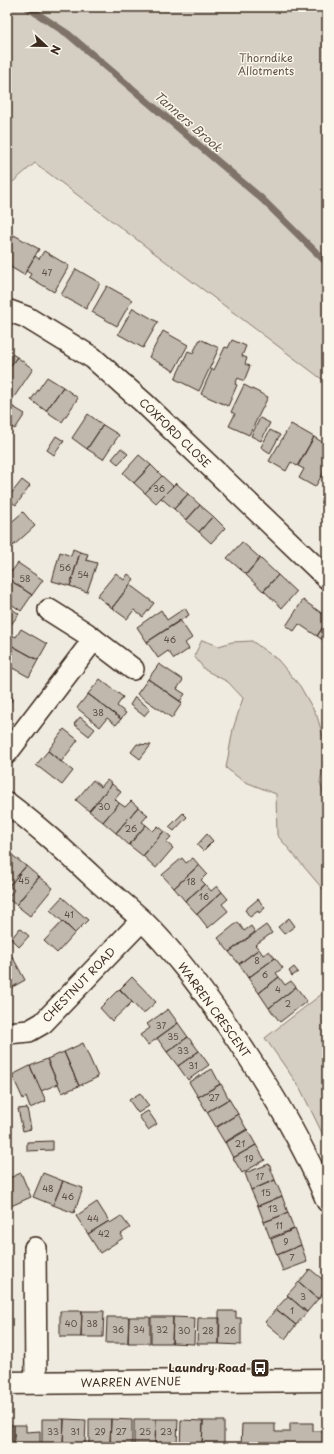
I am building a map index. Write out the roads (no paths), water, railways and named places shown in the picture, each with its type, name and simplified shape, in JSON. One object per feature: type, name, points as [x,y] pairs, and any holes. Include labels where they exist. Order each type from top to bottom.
[{"type":"street","name":"COXFORD CLOSE","points":[[7,310],[26,317],[93,358],[144,404],[327,578]]},
{"type":"street","points":[[50,610],[94,639],[133,669]]},
{"type":"street","points":[[7,753],[94,639]]},
{"type":"street","name":"WARREN CRESCENT","points":[[7,803],[46,834],[142,920],[180,963],[207,997],[289,1122],[314,1170],[327,1201]]},
{"type":"street","name":"CHESTNUT ROAD","points":[[7,1033],[29,1031],[43,1024],[142,920]]},
{"type":"street","points":[[36,1248],[36,1383]]},
{"type":"street","name":"WARREN AVENUE","points":[[7,1383],[327,1380]]},
{"type":"waterway","name":"Tanners Brook","points":[[27,7],[68,34],[262,199],[327,263]]},
{"type":"place","name":"Laundry Road","points":[[260,1368]]},
{"type":"park label","name":"Thorndike Allotments","points":[[266,64]]}]
